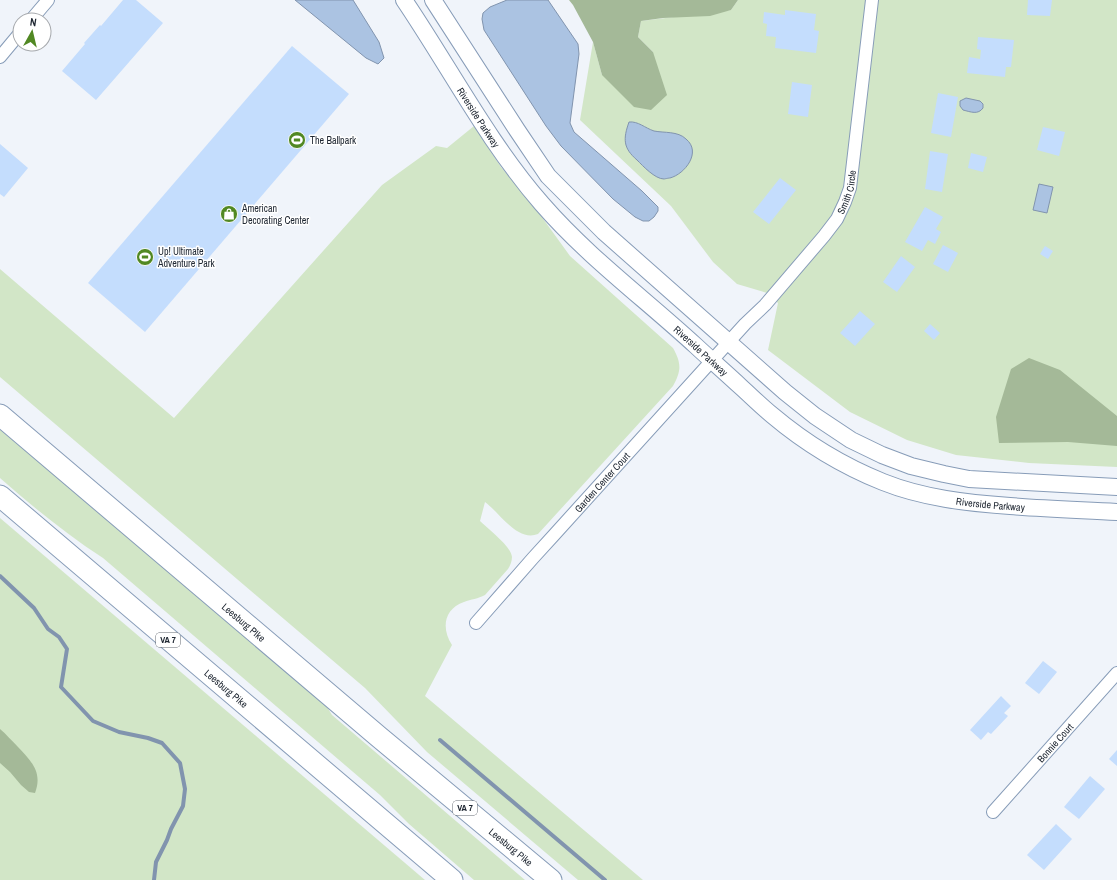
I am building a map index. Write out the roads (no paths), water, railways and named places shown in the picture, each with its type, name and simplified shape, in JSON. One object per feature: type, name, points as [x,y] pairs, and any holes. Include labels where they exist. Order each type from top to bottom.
[{"type":"highway","name":"Leesburg PIke","points":[[0,415],[380,736]]},
{"type":"highway","name":"Leesburg Pike","points":[[0,496],[452,880]]},
{"type":"highway","name":"Leesburg Pike","points":[[380,736],[551,880]]},
{"type":"main road","name":"Riverside Parkway","points":[[404,0],[500,151],[526,185],[558,222],[771,415],[803,439],[830,456],[883,482],[940,498],[980,504],[1117,512]]},
{"type":"main road","points":[[434,0],[548,176],[604,232],[785,392],[815,416],[851,440],[882,455],[917,467],[944,474],[969,479],[1117,487]]},
{"type":"street","points":[[38,12],[48,0]]},
{"type":"street","name":"Smith Circle","points":[[729,342],[764,305],[824,236],[836,219],[850,188],[872,0]]},
{"type":"street","points":[[0,57],[12,43]]},
{"type":"street","name":"Garden Center Court","points":[[476,623],[729,342]]},
{"type":"street","name":"Bonnie Court","points":[[993,812],[1117,673]]},
{"type":"water","points":[[295,0],[353,0],[379,42],[384,58],[378,64],[366,58]]},
{"type":"water","points":[[507,0],[548,0],[578,44],[579,54],[570,123],[574,132],[642,191],[658,207],[658,211],[649,221],[643,221],[635,217],[613,199],[561,146],[546,126],[484,30],[482,19],[483,13],[490,7]]},
{"type":"water","points":[[966,98],[980,101],[983,104],[983,108],[979,112],[963,110],[960,106],[960,101]]},
{"type":"water","points":[[629,122],[654,131],[683,136],[691,144],[692,156],[690,162],[676,176],[670,178],[664,179],[657,177],[649,172],[632,156],[627,147],[625,138]]},
{"type":"water","points":[[1039,184],[1053,187],[1047,213],[1033,210]]},
{"type":"waterway","points":[[0,576],[34,608],[48,629],[59,637],[67,649],[61,687],[93,721],[119,732],[148,738],[162,743],[180,763],[185,789],[183,806],[156,862],[154,880]]},
{"type":"waterway","points":[[440,740],[605,880]]},
{"type":"place","name":"The Ballpark","points":[[297,140]]},
{"type":"place","name":"American Decorating Center","points":[[229,214]]},
{"type":"place","name":"Up! Ultimate Adventure Park","points":[[145,257]]}]
